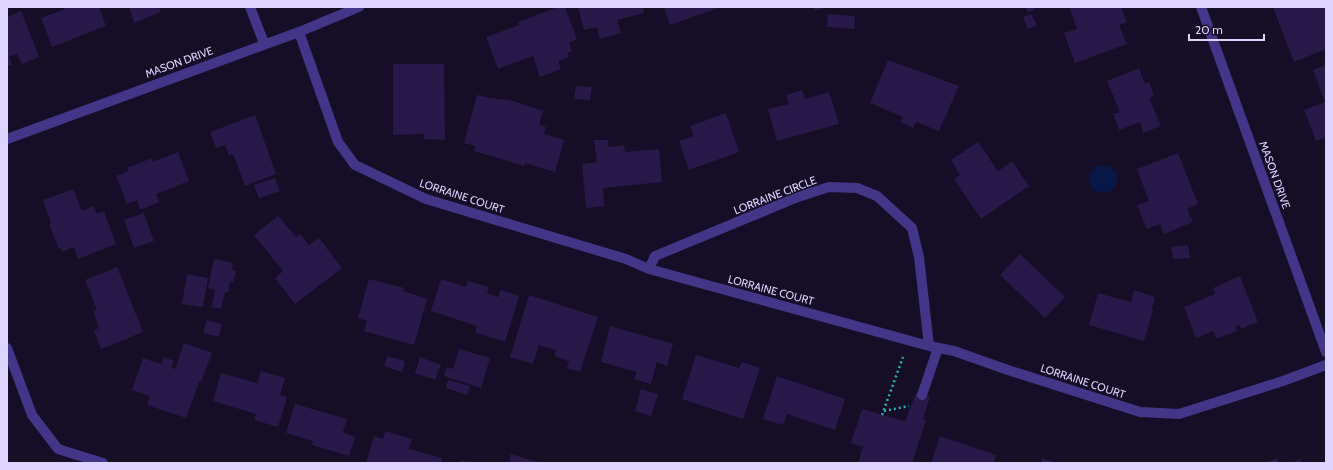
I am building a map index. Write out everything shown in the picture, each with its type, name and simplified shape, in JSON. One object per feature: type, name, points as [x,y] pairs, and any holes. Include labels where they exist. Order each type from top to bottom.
[{"type":"street","points":[[250,7],[264,44]]},
{"type":"street","name":"MASON DRIVE","points":[[7,139],[299,32],[359,7]]},
{"type":"street","name":"MASON DRIVE","points":[[1201,7],[1326,352]]},
{"type":"street","name":"LORRAINE COURT","points":[[299,32],[338,142],[355,165],[426,199],[626,259],[649,269],[933,347],[954,351],[1008,370],[1140,412],[1179,414],[1283,381],[1326,365]]},
{"type":"street","name":"LORRAINE CIRCLE","points":[[649,269],[655,256],[798,197],[829,187],[857,188],[877,196],[912,228],[919,257],[933,347]]},
{"type":"street","points":[[922,394],[933,347]]},
{"type":"street","points":[[7,348],[32,415],[58,449],[103,463]]},
{"type":"path","points":[[882,415],[909,340]]},
{"type":"path","points":[[884,411],[912,405]]},
{"type":"water","points":[[1103,165],[1113,169],[1117,179],[1113,189],[1103,193],[1093,189],[1089,179],[1093,169]]},
{"type":"building","points":[[64,7],[99,7],[106,26],[52,47],[41,18],[65,9]]},
{"type":"building","points":[[129,7],[159,7],[161,12],[134,23]]},
{"type":"building","points":[[558,7],[565,7],[577,39],[569,43],[572,52],[567,53],[569,57],[558,61],[561,69],[540,77],[533,56],[498,69],[486,37],[519,25],[518,22]]},
{"type":"building","points":[[578,7],[643,7],[644,13],[617,20],[621,33],[600,39],[597,27],[584,30]]},
{"type":"building","points":[[664,7],[721,7],[670,25]]},
{"type":"building","points":[[813,7],[827,7],[815,11]]},
{"type":"building","points":[[1025,7],[1035,7],[1035,9],[1028,12]]},
{"type":"building","points":[[1069,7],[1121,7],[1127,22],[1119,25],[1127,44],[1075,63],[1064,33],[1077,29]]},
{"type":"building","points":[[1273,7],[1326,7],[1326,35],[1324,36],[1326,49],[1294,62]]},
{"type":"building","points":[[21,11],[39,57],[22,64],[17,54],[9,57],[12,65],[7,66],[7,17]]},
{"type":"building","points":[[828,14],[855,16],[854,29],[827,27]]},
{"type":"building","points":[[1031,14],[1037,25],[1028,29],[1023,17]]},
{"type":"building","points":[[888,60],[959,86],[939,131],[916,122],[913,128],[900,122],[903,117],[870,103]]},
{"type":"building","points":[[393,64],[444,64],[445,140],[424,139],[424,134],[393,135]]},
{"type":"building","points":[[1326,65],[1326,137],[1316,141],[1304,110],[1325,102],[1313,70]]},
{"type":"building","points":[[1139,68],[1145,84],[1149,82],[1154,96],[1149,98],[1161,126],[1143,133],[1140,122],[1119,130],[1113,114],[1120,112],[1107,81]]},
{"type":"building","points":[[576,86],[592,87],[590,100],[574,99]]},
{"type":"building","points":[[802,90],[805,99],[829,92],[839,124],[777,141],[768,109],[789,104],[786,95]]},
{"type":"building","points":[[477,95],[510,100],[543,111],[539,125],[546,127],[544,134],[564,140],[555,172],[525,163],[524,166],[474,151],[476,146],[464,143]]},
{"type":"building","points":[[726,113],[739,152],[689,170],[679,141],[694,136],[690,126]]},
{"type":"building","points":[[255,115],[276,174],[245,186],[233,154],[229,156],[225,145],[216,148],[210,132]]},
{"type":"building","points":[[594,140],[608,140],[608,147],[624,145],[625,152],[659,149],[662,182],[603,188],[604,206],[586,208],[582,164],[597,162]]},
{"type":"building","points":[[978,142],[998,171],[1012,161],[1029,186],[981,219],[954,179],[960,175],[951,160]]},
{"type":"building","points":[[178,152],[189,181],[156,194],[159,202],[140,210],[137,200],[127,204],[116,176],[129,171],[127,168],[152,158],[153,162]]},
{"type":"building","points":[[1178,153],[1198,204],[1187,209],[1193,222],[1164,234],[1160,224],[1147,229],[1137,205],[1149,201],[1137,169]]},
{"type":"building","points":[[275,178],[280,191],[259,198],[254,185]]},
{"type":"building","points":[[73,189],[82,211],[94,206],[97,214],[104,211],[116,244],[78,259],[74,247],[62,252],[61,248],[59,249],[49,224],[51,223],[43,200]]},
{"type":"building","points":[[144,213],[154,241],[134,248],[124,220]]},
{"type":"building","points":[[278,216],[296,237],[300,234],[309,245],[319,238],[342,268],[295,304],[275,278],[283,271],[254,235]]},
{"type":"building","points":[[1188,245],[1190,258],[1173,259],[1171,247]]},
{"type":"building","points":[[1020,254],[1065,297],[1045,318],[1000,275]]},
{"type":"building","points":[[214,259],[233,263],[232,270],[236,271],[233,282],[230,282],[228,293],[225,292],[221,309],[212,307],[215,290],[208,288]]},
{"type":"building","points":[[117,267],[143,332],[101,349],[94,330],[99,328],[93,311],[97,310],[85,280]]},
{"type":"building","points":[[187,274],[208,278],[203,307],[182,304]]},
{"type":"building","points":[[1240,276],[1258,322],[1241,329],[1240,325],[1235,327],[1237,331],[1216,339],[1213,331],[1196,338],[1184,307],[1215,294],[1213,288]]},
{"type":"building","points":[[369,279],[404,288],[403,291],[427,299],[414,345],[364,331],[367,321],[358,318]]},
{"type":"building","points":[[441,279],[466,287],[468,281],[489,287],[487,293],[498,297],[501,290],[519,296],[505,342],[475,332],[477,326],[431,311]]},
{"type":"building","points":[[1134,290],[1155,297],[1153,310],[1144,341],[1089,325],[1098,293],[1131,302]]},
{"type":"building","points":[[529,295],[598,317],[580,372],[567,368],[569,361],[554,356],[556,350],[539,345],[533,364],[510,357]]},
{"type":"building","points":[[207,320],[222,324],[219,337],[203,333]]},
{"type":"building","points":[[610,326],[673,344],[667,366],[657,362],[651,384],[634,379],[637,372],[601,362]]},
{"type":"building","points":[[184,343],[212,353],[201,382],[199,382],[186,418],[147,405],[150,396],[132,390],[143,358],[161,364],[164,357],[174,361],[171,368],[175,369]]},
{"type":"building","points":[[459,349],[490,358],[481,388],[444,376],[447,367],[453,369]]},
{"type":"building","points":[[696,355],[739,368],[742,362],[760,368],[743,419],[682,399]]},
{"type":"building","points":[[387,356],[405,361],[402,372],[384,366]]},
{"type":"building","points":[[420,357],[441,365],[435,380],[415,373]]},
{"type":"building","points":[[261,371],[285,378],[280,395],[287,397],[278,427],[254,420],[256,414],[213,401],[221,373],[257,383]]},
{"type":"building","points":[[777,376],[845,399],[835,430],[787,414],[783,425],[763,419]]},
{"type":"building","points":[[448,380],[470,386],[467,395],[446,388]]},
{"type":"building","points":[[641,389],[658,394],[651,416],[635,411]]},
{"type":"building","points":[[916,393],[930,397],[923,419],[926,420],[912,463],[858,463],[863,447],[851,443],[862,409],[905,421]]},
{"type":"building","points":[[295,404],[347,419],[343,432],[355,437],[349,456],[312,445],[313,441],[286,433]]},
{"type":"building","points":[[385,431],[412,439],[409,449],[442,458],[441,463],[366,463],[374,436],[383,439]]},
{"type":"building","points":[[940,436],[996,455],[994,463],[931,463]]},
{"type":"building","points":[[511,454],[541,463],[509,463]]},
{"type":"building","points":[[1042,458],[1057,463],[1041,463]]},
{"type":"building","points":[[1277,458],[1279,463],[1266,463]]},
{"type":"building","points":[[1300,459],[1301,463],[1291,463]]},
{"type":"building","points":[[461,460],[471,463],[460,463]]}]
